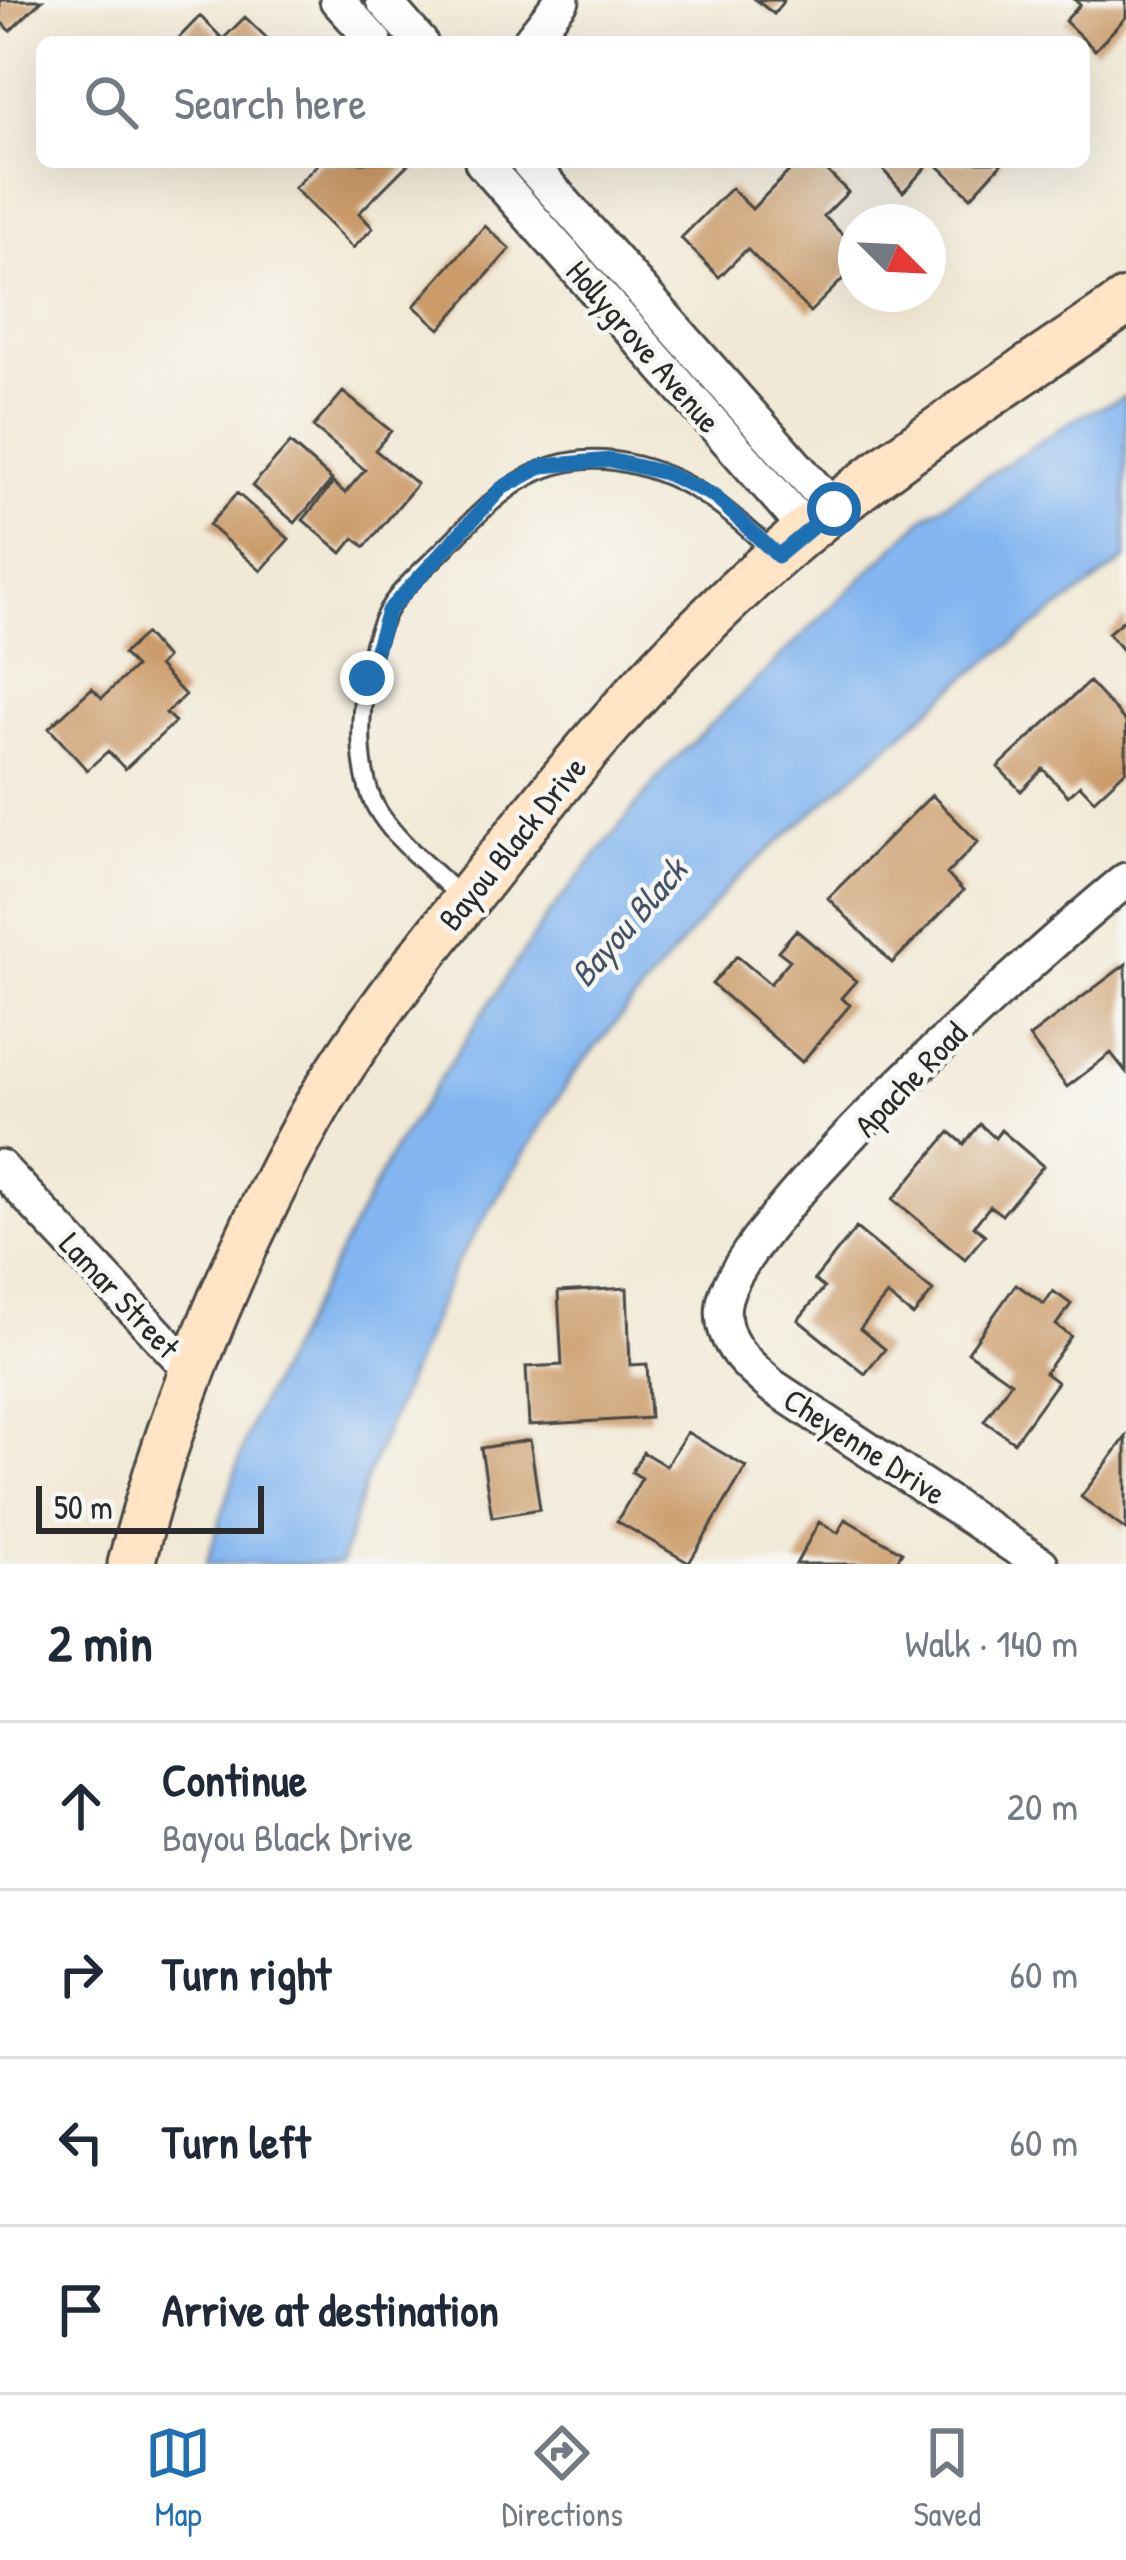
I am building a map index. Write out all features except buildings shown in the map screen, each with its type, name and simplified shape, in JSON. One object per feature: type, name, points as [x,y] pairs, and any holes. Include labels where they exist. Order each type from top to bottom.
[{"type":"main road","name":"Bayou Black Drive","points":[[131,1564],[191,1370],[237,1261],[310,1118],[385,1003],[640,688],[806,532],[1126,302]]},
{"type":"street","points":[[337,0],[370,36]]},
{"type":"street","points":[[383,0],[416,36]]},
{"type":"street","points":[[534,36],[562,0]]},
{"type":"street","name":"Hollygrove Avenue","points":[[487,168],[806,532]]},
{"type":"street","name":"Hollygrove Avenue","points":[[533,168],[806,532]]},
{"type":"street","name":"Apache Road","points":[[724,1302],[745,1254],[801,1191],[945,1040],[1126,880]]},
{"type":"street","name":"Lamar Street","points":[[0,1167],[191,1370]]},
{"type":"street","name":"Cheyenne Drive","points":[[724,1302],[726,1330],[739,1357],[772,1386],[1041,1564]]},
{"type":"lane","points":[[465,902],[378,813],[359,746],[367,678],[388,611],[430,562],[502,488],[543,466],[610,460],[665,473],[806,532]]},
{"type":"water","name":"Bayou Black","points":[[1126,396],[1126,559],[968,676],[732,883],[574,1073],[454,1268],[366,1479],[341,1564],[206,1564],[253,1417],[395,1147],[545,919],[668,766],[926,516],[1076,418]]},
{"type":"route","points":[[367,678],[388,611],[502,488],[543,466],[610,460],[665,473],[714,496],[778,556],[834,509]]}]
